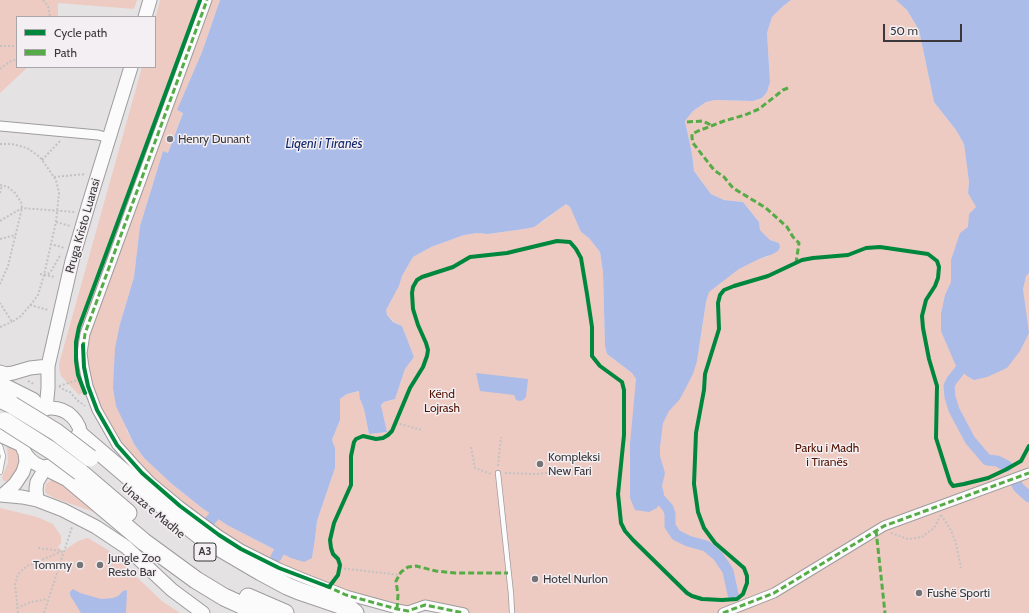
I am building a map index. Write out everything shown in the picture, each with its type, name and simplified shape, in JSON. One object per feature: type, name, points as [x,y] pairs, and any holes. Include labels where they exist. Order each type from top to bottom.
[{"type":"highway","points":[[0,385],[47,409]]},
{"type":"highway","name":"Unaza e Madhe","points":[[6,402],[56,432],[90,458],[170,526],[213,557],[269,588],[320,608],[339,613]]},
{"type":"highway","points":[[2,424],[24,448]]},
{"type":"highway","name":"Unaza e Madhe","points":[[2,424],[48,448],[80,472],[166,545],[195,566],[221,583],[250,598],[285,613]]},
{"type":"highway","points":[[80,435],[170,512],[203,538],[287,586],[348,608],[355,613]]},
{"type":"highway","points":[[47,467],[68,478],[150,546],[196,580],[224,597],[259,613]]},
{"type":"main road","points":[[146,16],[150,0]]},
{"type":"main road","name":"Rruga Kristo Luarasi","points":[[47,409],[48,366],[72,261],[131,68]]},
{"type":"main road","points":[[0,372],[6,374],[48,366]]},
{"type":"main road","points":[[2,495],[21,477],[25,467],[22,433],[25,424],[31,416],[47,409],[66,412],[78,425],[80,435],[78,449],[73,458],[62,466],[47,467],[35,463],[24,448]]},
{"type":"main road","points":[[29,499],[36,489],[37,482],[47,467]]},
{"type":"main road","points":[[21,477],[29,499]]},
{"type":"main road","points":[[2,495],[29,499],[63,510],[85,521],[126,547],[172,590],[203,613]]},
{"type":"street","points":[[207,0],[88,325],[83,345],[83,360],[88,386],[101,418],[117,445],[142,473],[180,506],[219,535],[241,549],[279,568],[346,595],[408,612],[425,605],[464,613]]},
{"type":"street","points":[[0,126],[98,135],[109,138]]},
{"type":"street","points":[[723,613],[774,593],[882,528],[1029,473]]},
{"type":"lane","points":[[0,446],[3,456],[0,472]]},
{"type":"lane","points":[[498,475],[512,613]]},
{"type":"path","points":[[43,0],[48,6],[50,16]]},
{"type":"path","points":[[0,46],[16,46]]},
{"type":"path","points":[[0,69],[9,62],[16,59]]},
{"type":"path","points":[[42,160],[69,132]]},
{"type":"path","points":[[0,144],[12,144],[27,148],[42,160],[54,177],[60,193],[56,222],[38,295],[21,316],[0,327]]},
{"type":"path","points":[[54,177],[90,174]]},
{"type":"path","points":[[0,193],[1,185],[8,187],[15,193],[21,202],[22,208],[9,267],[0,284]]},
{"type":"path","points":[[0,221],[22,208],[76,213]]},
{"type":"path","points":[[56,222],[72,227]]},
{"type":"path","points":[[0,239],[16,235]]},
{"type":"path","points":[[50,244],[61,247]]},
{"type":"path","points":[[44,275],[50,273],[66,248]]},
{"type":"path","points":[[40,274],[55,277]]},
{"type":"path","points":[[0,303],[12,322]]},
{"type":"path","points":[[30,305],[48,310]]},
{"type":"path","points":[[78,375],[82,385]]},
{"type":"path","points":[[73,382],[58,386],[70,392],[82,404]]},
{"type":"path","points":[[399,416],[395,425],[422,430]]},
{"type":"path","points":[[498,475],[501,437]]},
{"type":"path","points":[[471,448],[475,468],[498,475],[536,474],[574,470]]},
{"type":"path","points":[[882,528],[900,537],[908,539],[916,538],[928,533],[934,528],[946,503]]},
{"type":"path","points":[[941,515],[951,530],[962,568]]},
{"type":"path","points":[[44,613],[47,599],[72,527]]},
{"type":"path","points":[[38,548],[63,551]]},
{"type":"path","points":[[18,613],[15,584],[18,574],[27,566],[63,551]]},
{"type":"path","points":[[329,587],[338,575],[340,566],[400,575]]},
{"type":"path","points":[[17,608],[31,602],[47,599]]},
{"type":"green space","points":[[0,0],[137,0],[134,9],[58,3],[58,16],[16,16],[16,68],[27,68],[0,93]]},
{"type":"green space","name":"Parku i Madh i Tiranës","points":[[160,0],[220,0],[202,52],[177,111],[183,112],[168,153],[163,151],[140,226],[134,277],[120,324],[126,429],[144,458],[172,484],[202,508],[227,525],[279,552],[312,558],[317,521],[335,468],[335,448],[332,440],[340,420],[340,399],[347,394],[360,391],[360,399],[364,409],[369,434],[387,432],[381,405],[384,402],[395,399],[405,369],[414,357],[402,326],[394,322],[387,315],[386,310],[413,257],[431,247],[464,235],[477,233],[488,234],[524,229],[542,222],[566,204],[570,207],[581,232],[589,238],[600,252],[603,272],[605,346],[607,354],[632,373],[636,379],[697,361],[709,291],[739,269],[759,259],[767,257],[779,243],[770,240],[760,230],[759,222],[743,202],[724,200],[711,194],[694,171],[685,121],[693,111],[706,102],[715,100],[753,101],[762,98],[767,92],[770,82],[767,33],[772,17],[791,0],[896,0],[899,2],[907,10],[919,30],[934,102],[956,130],[964,144],[969,182],[968,193],[1029,231],[1029,613],[437,613],[381,600],[298,575],[216,531],[133,461],[100,411],[82,393],[79,395],[61,376],[59,368],[142,68],[156,68],[156,16]]},
{"type":"green space","points":[[7,445],[15,449],[20,459],[19,467],[11,480],[6,482],[2,477],[8,463]]},
{"type":"green space","points":[[54,478],[104,518],[91,511],[54,498],[47,494],[45,491],[46,484]]},
{"type":"green space","points":[[0,508],[37,517],[53,524],[61,536],[61,543],[58,547],[63,551],[78,541],[88,538],[108,550],[162,601],[180,613],[0,613]]},
{"type":"water","name":"Liqeni i Tiranës","points":[[220,0],[791,0],[772,17],[767,33],[770,82],[767,92],[762,98],[753,101],[715,100],[706,102],[693,111],[685,121],[694,171],[711,194],[724,200],[743,202],[759,222],[760,230],[770,240],[779,243],[780,247],[778,251],[773,254],[739,269],[709,292],[706,302],[697,361],[693,374],[680,399],[669,411],[663,423],[660,456],[665,473],[662,486],[664,494],[657,508],[649,512],[635,510],[630,498],[630,444],[636,379],[632,373],[607,354],[605,346],[603,272],[600,252],[589,238],[581,232],[570,207],[566,204],[534,227],[488,234],[477,233],[464,235],[431,247],[413,257],[386,310],[387,315],[393,322],[402,326],[414,357],[405,369],[395,399],[384,402],[381,405],[387,432],[369,434],[359,391],[347,394],[340,399],[340,420],[332,440],[335,448],[335,468],[317,521],[312,558],[304,562],[291,558],[227,525],[202,508],[172,484],[144,458],[134,444],[116,406],[113,388],[115,348],[120,324],[134,277],[140,226],[163,151],[168,153],[183,113],[177,110],[202,52]]},
{"type":"water","points":[[896,0],[1029,0],[1029,273],[1026,276],[1023,289],[1029,333],[1020,351],[1007,368],[987,377],[974,380],[956,366],[941,331],[941,314],[945,295],[951,282],[951,260],[960,233],[968,227],[969,214],[976,207],[968,193],[969,182],[964,144],[956,130],[934,102],[919,30],[907,10]]},
{"type":"water","points":[[476,373],[528,379],[526,397],[520,401],[516,400],[514,395],[480,391]]},
{"type":"water","points":[[73,589],[80,593],[101,599],[113,598],[127,590],[126,613],[81,613],[70,595],[70,592]]},
{"type":"waterway","points":[[960,370],[949,386],[950,397],[954,410],[970,440],[987,460],[997,461],[1007,466]]},
{"type":"waterway","points":[[1016,482],[1018,487],[1029,497]]},
{"type":"waterway","points":[[661,500],[668,508],[670,514],[670,526],[676,535],[688,541],[706,546],[718,556],[728,571],[733,594]]},
{"type":"waterway","points":[[209,522],[214,516]]},
{"type":"waterway","points":[[276,557],[279,552]]},
{"type":"marked path","points":[[83,348],[88,325],[207,0]]},
{"type":"marked path","points":[[788,88],[783,90],[759,109],[698,131],[692,134],[692,138],[693,143],[714,170],[724,177],[733,188],[766,208],[787,227],[799,243],[796,263]]},
{"type":"marked path","points":[[687,122],[702,121],[711,125]]},
{"type":"marked path","points":[[723,613],[774,593],[884,526],[1029,473]]},
{"type":"marked path","points":[[876,530],[885,613]]},
{"type":"marked path","points":[[397,609],[398,595],[396,581],[401,572],[408,567],[416,566],[436,571],[455,573],[508,573]]},
{"type":"marked path","points":[[326,586],[346,595],[397,609],[408,611],[425,605],[464,613]]},
{"type":"cycle path","points":[[85,393],[78,375],[76,361],[76,342],[79,327],[200,0]]},
{"type":"cycle path","points":[[83,345],[84,367],[88,386],[97,410],[117,445],[142,473],[180,506],[219,535],[241,549],[279,568],[329,587],[338,575],[340,565],[338,559],[333,554],[330,540],[334,523],[351,485],[351,456],[354,442],[356,439],[363,436],[376,439],[383,438],[392,431],[410,388],[423,367],[427,356],[428,350],[426,343],[413,309],[413,287],[417,280],[422,277],[453,267],[470,257],[507,253],[557,241],[570,242],[576,249],[581,258],[592,327],[592,356],[600,366],[622,382],[624,390],[624,435],[618,494],[621,523],[625,531],[633,540],[687,593],[692,596],[702,599],[737,599],[743,594],[747,583],[747,576],[744,568],[715,543],[704,528],[698,512],[694,484],[696,433],[704,390],[705,374],[719,329],[718,303],[720,295],[724,290],[768,276],[802,260],[848,255],[866,248],[880,247],[928,254],[937,261],[939,267],[938,278],[935,286],[926,300],[922,316],[923,328],[929,359],[937,386],[936,438],[950,482],[953,486],[988,478],[1021,461],[1029,446]]},
{"type":"place","name":"Henry Dunant","points":[[170,139]]},
{"type":"place","name":"Kompleksi New Fari","points":[[540,464]]},
{"type":"place","name":"Tommy","points":[[80,565]]},
{"type":"place","name":"Jungle Zoo Resto Bar","points":[[100,565]]},
{"type":"place","name":"Hotel Nurlon","points":[[535,579]]},
{"type":"place","name":"Fushë Sporti","points":[[919,593]]},
{"type":"park label","name":"Kënd Lojrash","points":[[442,401]]}]
